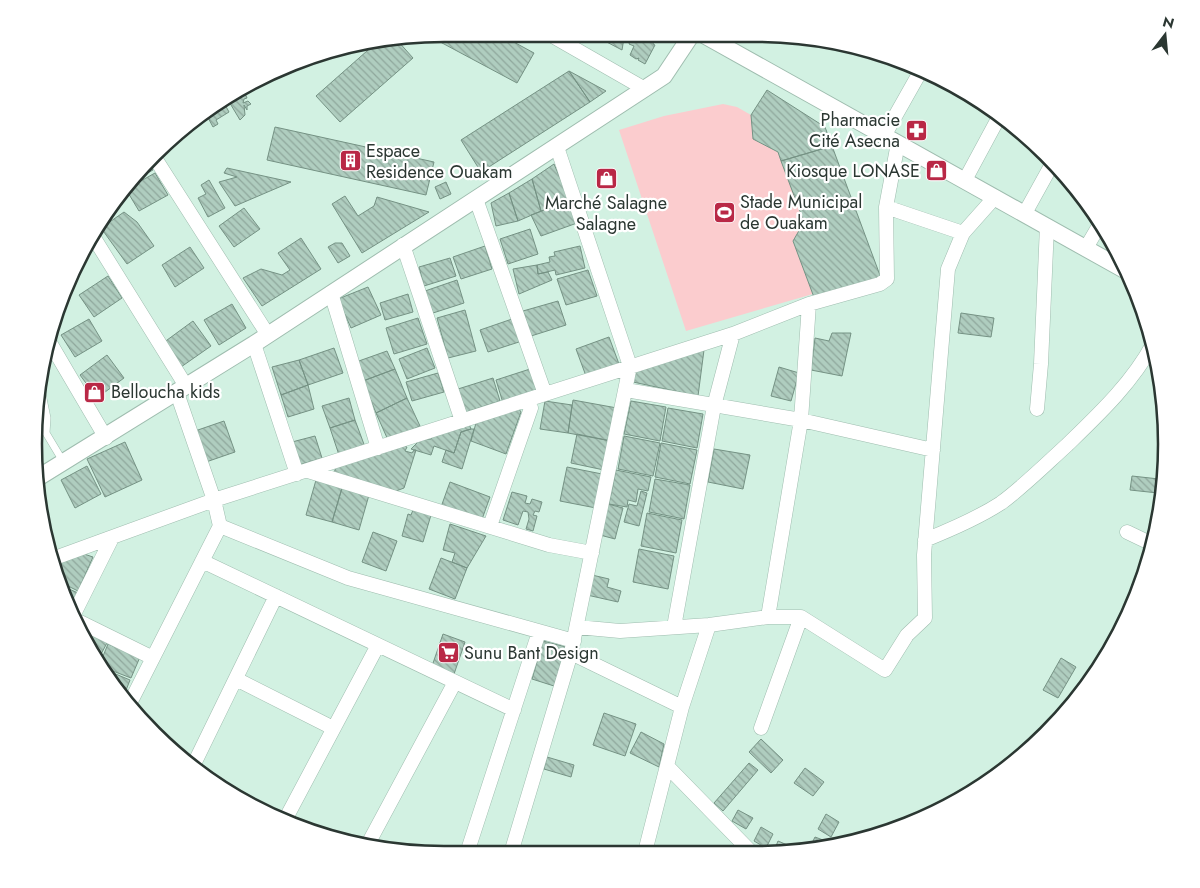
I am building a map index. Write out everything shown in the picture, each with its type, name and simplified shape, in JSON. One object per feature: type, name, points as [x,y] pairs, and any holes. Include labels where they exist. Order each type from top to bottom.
[{"type":"street","points":[[563,42],[644,90]]},
{"type":"street","points":[[44,475],[106,438],[254,344],[403,245],[644,90],[664,76],[687,42]]},
{"type":"street","points":[[716,42],[1115,265]]},
{"type":"street","points":[[59,557],[214,500],[733,334],[809,304],[880,284],[887,279],[886,207],[891,139],[918,77]]},
{"type":"street","points":[[965,180],[996,122]]},
{"type":"street","points":[[513,846],[573,647],[630,366],[557,147]]},
{"type":"street","points":[[158,162],[268,334]]},
{"type":"street","points":[[1025,213],[1049,170]]},
{"type":"street","points":[[577,627],[620,631],[709,625],[768,617],[801,617],[885,670],[907,635],[925,618],[923,576],[925,540],[948,269],[963,232],[995,197]]},
{"type":"street","points":[[476,199],[545,394]]},
{"type":"street","points":[[886,207],[963,232]]},
{"type":"street","points":[[1037,409],[1042,364],[1048,226]]},
{"type":"street","points":[[1086,248],[1096,231]]},
{"type":"street","points":[[96,242],[181,390],[220,526],[133,698]]},
{"type":"street","points":[[403,245],[462,421]]},
{"type":"street","points":[[331,293],[378,448]]},
{"type":"street","points":[[768,617],[802,420],[809,304]]},
{"type":"street","points":[[674,627],[714,406],[733,334]]},
{"type":"street","points":[[254,344],[302,472]]},
{"type":"street","points":[[54,349],[106,438]]},
{"type":"street","points":[[925,540],[949,530],[999,504],[1033,477],[1101,412],[1140,367],[1147,354]]},
{"type":"street","points":[[626,390],[802,420],[933,450]]},
{"type":"street","points":[[490,526],[531,408],[527,400]]},
{"type":"street","points":[[302,472],[490,526],[549,546],[592,553]]},
{"type":"street","points":[[220,526],[348,578],[539,632],[573,647],[682,707]]},
{"type":"street","points":[[1127,532],[1146,541]]},
{"type":"street","points":[[77,607],[112,538]]},
{"type":"street","points":[[202,561],[514,710]]},
{"type":"street","points":[[196,760],[276,596]]},
{"type":"street","points":[[761,728],[801,617]]},
{"type":"street","points":[[85,625],[153,658]]},
{"type":"street","points":[[647,846],[682,707],[709,625]]},
{"type":"street","points":[[470,846],[539,632]]},
{"type":"street","points":[[288,814],[378,645]]},
{"type":"street","points":[[236,679],[333,728]]},
{"type":"street","points":[[371,839],[455,682]]},
{"type":"street","points":[[668,767],[745,846]]},
{"type":"lane","points":[[44,406],[47,418],[46,433],[64,463]]},
{"type":"shaded area","name":"Stade Municipal de Ouakam","points":[[723,104],[737,107],[751,115],[753,139],[778,152],[804,222],[793,241],[813,294],[686,331],[619,130],[664,116]]},
{"type":"building","points":[[440,42],[514,42],[534,53],[517,83]]},
{"type":"building","points":[[607,42],[623,42],[622,50]]},
{"type":"building","points":[[630,42],[654,42],[655,45],[645,64],[638,60],[639,58],[636,59],[630,55],[634,46],[629,44]]},
{"type":"building","name":"Espace Residence Ouakam","points":[[401,45],[413,58],[340,122],[316,96],[369,50]]},
{"type":"building","name":"Espace Residence Ouakam","points":[[569,71],[590,102],[481,172],[461,140]]},
{"type":"building","points":[[569,71],[606,91],[590,102]]},
{"type":"building","points":[[767,90],[825,127],[832,146],[781,161],[778,152],[753,139],[751,115]]},
{"type":"building","points":[[246,95],[247,98],[244,99],[243,103],[248,101],[251,104],[247,106],[247,110],[244,105],[245,115],[240,120],[230,104]]},
{"type":"building","points":[[226,107],[229,112],[216,120],[218,124],[213,127],[209,119]]},
{"type":"building","name":"Espace Residence Ouakam","points":[[275,127],[434,162],[426,195],[267,160]]},
{"type":"building","points":[[832,146],[881,278],[815,300],[793,241],[804,222],[781,161]]},
{"type":"building","points":[[554,164],[570,201],[541,211],[532,179]]},
{"type":"building","points":[[227,168],[291,182],[235,206],[219,182],[237,177],[224,173]]},
{"type":"building","points":[[155,173],[168,195],[139,211],[129,195],[140,181]]},
{"type":"building","points":[[532,179],[541,211],[518,221],[509,193]]},
{"type":"building","points":[[209,180],[225,208],[208,217],[198,198],[206,194],[201,185]]},
{"type":"building","points":[[446,182],[451,194],[440,199],[435,187]]},
{"type":"building","points":[[509,193],[518,221],[496,226],[491,203]]},
{"type":"building","points":[[345,196],[358,216],[374,206],[377,197],[429,212],[362,253],[332,204]]},
{"type":"building","points":[[570,201],[577,223],[541,236],[531,215]]},
{"type":"building","points":[[244,208],[260,229],[234,247],[219,226]]},
{"type":"building","points":[[124,212],[137,222],[154,246],[127,264],[103,231],[109,222]]},
{"type":"building","points":[[530,229],[538,254],[508,264],[500,239]]},
{"type":"building","points":[[301,238],[321,269],[262,306],[243,278],[261,269],[282,275],[290,270],[278,253]]},
{"type":"building","points":[[335,243],[342,243],[350,256],[338,263],[328,247]]},
{"type":"building","points":[[485,246],[492,269],[461,279],[453,257]]},
{"type":"building","points":[[580,246],[585,268],[556,275],[555,270],[538,274],[537,265],[550,262],[549,257],[555,256],[554,252]]},
{"type":"building","points":[[190,247],[204,268],[175,287],[162,265]]},
{"type":"building","points":[[450,258],[456,276],[424,286],[419,267]]},
{"type":"building","points":[[537,265],[538,274],[548,272],[552,280],[519,294],[513,269]]},
{"type":"building","points":[[588,270],[597,296],[566,305],[557,279]]},
{"type":"building","points":[[108,276],[122,298],[94,317],[79,295]]},
{"type":"building","points":[[457,280],[464,303],[433,313],[425,291]]},
{"type":"building","points":[[368,287],[381,315],[351,328],[338,299]]},
{"type":"building","points":[[408,294],[413,312],[385,320],[380,303]]},
{"type":"building","points":[[558,301],[566,325],[531,336],[523,311]]},
{"type":"building","points":[[232,304],[246,328],[219,345],[204,320]]},
{"type":"building","points":[[465,310],[476,351],[448,358],[437,318]]},
{"type":"building","points":[[961,313],[994,318],[991,337],[958,333]]},
{"type":"building","points":[[418,318],[427,344],[394,354],[386,328]]},
{"type":"building","points":[[515,318],[522,341],[488,352],[480,330]]},
{"type":"building","points":[[89,319],[102,341],[75,357],[61,335]]},
{"type":"building","points":[[193,321],[211,346],[181,367],[163,343]]},
{"type":"building","points":[[832,333],[851,333],[842,376],[811,370],[815,338],[829,341]]},
{"type":"building","points":[[609,337],[619,364],[586,376],[576,349]]},
{"type":"building","points":[[334,348],[343,373],[308,385],[299,360]]},
{"type":"building","points":[[427,348],[435,368],[407,379],[399,359]]},
{"type":"building","points":[[704,350],[698,396],[633,382],[636,370]]},
{"type":"building","points":[[387,351],[395,369],[363,381],[356,362]]},
{"type":"building","points":[[107,355],[124,378],[97,398],[80,375]]},
{"type":"building","points":[[299,360],[308,385],[281,395],[272,367]]},
{"type":"building","points":[[779,367],[799,373],[791,401],[771,396]]},
{"type":"building","points":[[395,369],[407,398],[376,413],[363,381]]},
{"type":"building","points":[[530,369],[537,392],[503,403],[496,380]]},
{"type":"building","points":[[438,373],[444,392],[412,401],[406,382]]},
{"type":"building","points":[[493,378],[500,401],[466,412],[458,389]]},
{"type":"building","points":[[308,385],[314,409],[288,417],[281,395]]},
{"type":"building","points":[[349,398],[355,420],[330,428],[322,406]]},
{"type":"building","points":[[407,398],[420,426],[388,440],[376,413]]},
{"type":"building","points":[[573,400],[617,408],[611,441],[568,433]]},
{"type":"building","points":[[545,401],[572,405],[568,433],[540,429]]},
{"type":"building","points":[[631,401],[666,407],[660,441],[624,434]]},
{"type":"building","points":[[668,408],[703,414],[697,448],[662,441]]},
{"type":"building","points":[[519,409],[521,412],[506,454],[471,441],[476,423]]},
{"type":"building","points":[[355,420],[365,447],[339,455],[330,428]]},
{"type":"building","points":[[224,421],[235,452],[206,462],[195,431]]},
{"type":"building","points":[[469,424],[471,429],[461,432],[454,453],[434,446],[431,455],[411,449],[420,440],[431,439],[434,435]]},
{"type":"building","points":[[474,429],[462,469],[442,462],[446,450],[454,453],[461,432]]},
{"type":"building","points":[[577,434],[611,441],[604,470],[571,463]]},
{"type":"building","points":[[315,436],[322,458],[299,465],[292,442]]},
{"type":"building","points":[[624,436],[660,443],[653,476],[618,469]]},
{"type":"building","points":[[125,442],[142,480],[105,497],[87,459]]},
{"type":"building","points":[[661,443],[697,450],[690,484],[655,477]]},
{"type":"building","points":[[401,445],[407,447],[405,451],[412,453],[416,450],[404,488],[396,491],[334,473],[336,467]]},
{"type":"building","points":[[714,449],[750,455],[743,489],[708,482]]},
{"type":"building","points":[[87,466],[101,494],[75,508],[61,480]]},
{"type":"building","points":[[567,467],[602,474],[596,508],[560,501]]},
{"type":"building","points":[[616,470],[651,477],[648,491],[638,489],[636,502],[628,500],[627,507],[609,504]]},
{"type":"building","points":[[1132,476],[1156,479],[1154,493],[1130,490]]},
{"type":"building","points":[[655,479],[690,485],[684,519],[649,512]]},
{"type":"building","points":[[316,480],[342,488],[332,522],[306,515]]},
{"type":"building","points":[[450,482],[490,497],[481,522],[441,507]]},
{"type":"building","points":[[342,488],[369,495],[359,530],[332,522]]},
{"type":"building","points":[[641,491],[647,493],[639,526],[624,522],[629,504],[637,506]]},
{"type":"building","points":[[512,492],[527,496],[525,503],[530,504],[532,499],[542,502],[539,512],[535,511],[533,515],[537,516],[533,531],[526,529],[529,519],[528,512],[523,511],[518,525],[503,520]]},
{"type":"building","points":[[608,504],[623,508],[615,539],[600,535]]},
{"type":"building","points":[[413,510],[431,515],[423,542],[402,536],[408,514],[411,515]]},
{"type":"building","points":[[647,513],[682,520],[676,553],[641,546]]},
{"type":"building","points":[[450,524],[486,536],[467,568],[452,562],[455,553],[443,550]]},
{"type":"building","points":[[373,532],[397,541],[386,571],[362,562]]},
{"type":"building","points":[[639,549],[674,556],[668,589],[633,582]]},
{"type":"building","points":[[84,554],[93,557],[78,591],[69,586],[60,562]]},
{"type":"building","points":[[441,558],[467,568],[455,599],[429,589]]},
{"type":"building","points":[[592,575],[609,579],[607,587],[621,591],[618,602],[587,595]]},
{"type":"building","points":[[70,589],[78,593],[74,601]]},
{"type":"building","points":[[89,631],[108,641],[101,653]]},
{"type":"building","points":[[443,634],[465,642],[453,677],[431,669]]},
{"type":"building","points":[[543,641],[566,647],[554,686],[532,679]]},
{"type":"building","points":[[108,644],[140,657],[131,678],[113,671],[103,656]]},
{"type":"building","points":[[1061,658],[1076,667],[1058,698],[1043,690]]},
{"type":"building","points":[[115,674],[130,680],[126,690]]},
{"type":"building","points":[[604,713],[636,724],[625,756],[593,745]]},
{"type":"building","points":[[641,732],[664,744],[659,767],[630,753]]},
{"type":"building","points":[[761,739],[783,760],[771,773],[749,752]]},
{"type":"building","points":[[547,757],[574,765],[571,777],[544,769]]},
{"type":"building","points":[[749,763],[758,770],[723,811],[714,803]]},
{"type":"building","points":[[805,768],[824,782],[813,796],[794,783]]},
{"type":"building","points":[[738,810],[753,818],[746,829],[732,821]]},
{"type":"building","points":[[826,814],[839,822],[831,837],[818,829]]},
{"type":"building","points":[[761,827],[773,834],[767,846],[762,846],[754,841]]},
{"type":"building","points":[[815,837],[822,840],[813,841]]},
{"type":"building","points":[[778,841],[786,845],[782,845],[776,845]]},
{"type":"place","name":"Pharmacie Cité Asecna","points":[[916,130]]},
{"type":"place","name":"Espace Residence Ouakam","points":[[350,161]]},
{"type":"place","name":"Kiosque LONASE","points":[[936,171]]},
{"type":"place","name":"Marché Salagne Salagne","points":[[606,178]]},
{"type":"place","name":"Stade Municipal de Ouakam","points":[[724,212]]},
{"type":"place","name":"Belloucha kids","points":[[95,392]]},
{"type":"place","name":"Sunu Bant Design","points":[[448,653]]}]
